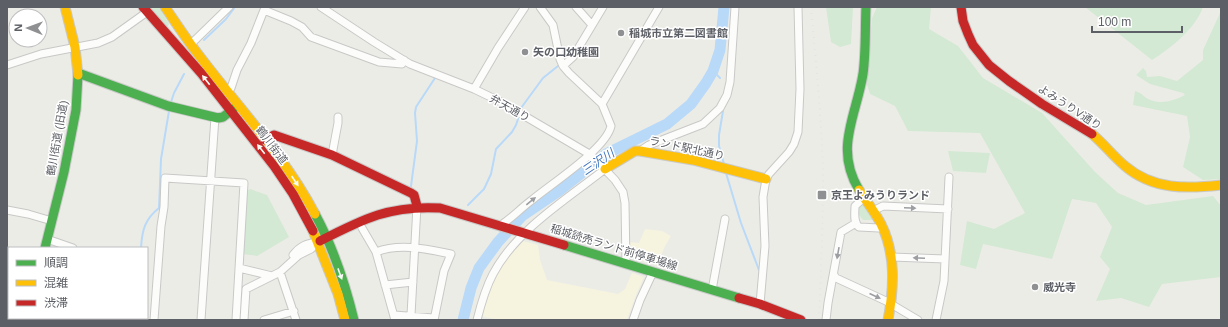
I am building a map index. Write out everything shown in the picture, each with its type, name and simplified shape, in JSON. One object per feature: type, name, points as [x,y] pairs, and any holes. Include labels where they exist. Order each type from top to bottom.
[{"type":"main road","name":"鶴川街道 (旧道)","points":[[46,243],[75,122],[78,73],[75,47],[65,7]]},
{"type":"main road","points":[[161,27],[167,29],[172,25],[164,7]]},
{"type":"main road","name":"鶴川街道","points":[[164,7],[227,92],[234,108],[293,194],[322,240],[342,279],[354,320]]},
{"type":"main road","points":[[866,7],[864,69],[862,83],[848,135],[846,154],[852,179],[882,226],[892,257],[894,281],[892,304],[888,320]]},
{"type":"main road","name":"よみうりV通り","points":[[962,7],[963,19],[968,36],[975,49],[988,65],[1040,103],[1091,133],[1118,161],[1132,172],[1149,181],[1167,186],[1186,188],[1221,185]]},
{"type":"main road","name":"鶴川街道","points":[[145,9],[201,73],[265,140],[302,190],[322,240],[345,320]]},
{"type":"main road","points":[[78,73],[162,104],[215,117],[223,117],[234,108]]},
{"type":"main road","points":[[265,140],[271,136],[279,136],[332,155],[412,192],[417,206]]},
{"type":"main road","name":"ランド駅北通り","points":[[605,169],[635,151],[640,150],[693,160],[766,179]]},
{"type":"main road","name":"稲城読売ランド前停車場線","points":[[322,240],[360,221],[381,213],[401,208],[417,206],[447,209],[760,304],[801,320]]},
{"type":"street","points":[[191,44],[229,7]]},
{"type":"street","name":"弁天通り","points":[[321,7],[410,64],[474,89],[521,113],[591,155],[620,185],[623,192],[625,203],[626,264]]},
{"type":"street","points":[[474,89],[498,48],[525,7]]},
{"type":"street","points":[[502,226],[531,201],[591,155],[610,132],[611,126],[602,104],[563,66],[560,59],[553,25],[540,7]]},
{"type":"street","points":[[576,7],[592,26]]},
{"type":"street","points":[[563,66],[573,57],[603,7]]},
{"type":"street","points":[[602,104],[659,7]]},
{"type":"street","points":[[640,150],[649,145],[704,124],[720,108],[727,95],[730,82],[735,7]]},
{"type":"street","points":[[760,304],[765,252],[762,197],[766,179],[789,152],[794,144],[798,132],[800,89],[798,7]]},
{"type":"street","points":[[7,65],[41,54],[98,43],[112,37],[145,9]]},
{"type":"street","points":[[227,92],[231,88],[239,64],[251,43],[264,10],[291,21],[302,28],[311,37],[379,62],[402,64],[404,60]]},
{"type":"street","points":[[201,320],[215,117]]},
{"type":"street","points":[[332,155],[338,117]]},
{"type":"street","points":[[477,320],[485,290],[493,273],[523,232],[605,169]]},
{"type":"street","points":[[936,320],[943,288],[949,177]]},
{"type":"street","points":[[154,320],[161,226],[164,207],[165,178],[244,183],[236,320]]},
{"type":"street","points":[[864,198],[855,206],[856,223],[859,227],[879,228],[882,226]]},
{"type":"street","points":[[411,315],[416,247],[417,206]]},
{"type":"street","points":[[873,211],[878,207],[883,206],[948,209]]},
{"type":"street","points":[[7,210],[52,221]]},
{"type":"street","points":[[712,290],[725,219]]},
{"type":"street","points":[[826,320],[841,232],[856,223]]},
{"type":"street","points":[[362,228],[376,252],[395,318],[411,315],[434,319],[444,271],[451,254],[416,247],[382,250],[376,252]]},
{"type":"street","points":[[244,320],[246,289],[280,272],[288,264],[296,251],[303,246],[308,243],[322,240]]},
{"type":"street","points":[[46,243],[60,242],[71,247]]},
{"type":"street","points":[[892,257],[945,259]]},
{"type":"street","points":[[239,268],[272,276]]},
{"type":"street","points":[[280,272],[296,320]]},
{"type":"street","points":[[636,320],[640,300],[653,272]]},
{"type":"street","points":[[834,275],[836,278],[892,304],[918,320]]},
{"type":"street","points":[[385,285],[413,282]]},
{"type":"street","points":[[269,319],[294,311]]},
{"type":"shaded area","points":[[645,229],[662,231],[671,236],[657,265],[629,255],[628,242],[639,243]]},
{"type":"shaded area","points":[[523,241],[538,245],[540,260],[547,280],[618,294],[625,289],[632,273],[644,277],[627,320],[500,320],[480,316],[488,291],[504,262]]},
{"type":"green space","points":[[149,7],[159,7],[169,24],[168,26],[167,26]]},
{"type":"green space","points":[[826,7],[853,7],[851,44],[840,47],[831,42]]},
{"type":"green space","points":[[877,7],[931,7],[929,29],[958,46],[983,78],[1042,113],[1095,172],[1118,193],[1146,205],[1213,196],[1221,206],[1221,277],[1162,284],[1149,307],[1121,298],[1096,301],[1110,269],[1100,257],[1112,227],[1096,203],[1072,199],[1052,259],[983,244],[976,269],[960,265],[967,221],[994,229],[1025,213],[980,133],[908,131],[895,106],[870,94],[866,82],[872,18]]},
{"type":"green space","points":[[1085,7],[1203,7],[1200,15],[1189,30],[1167,50],[1152,60]]},
{"type":"green space","points":[[1221,11],[1221,179],[1203,180],[1183,167],[1190,137],[1187,116],[1133,105],[1135,91],[1148,99],[1157,102],[1176,99],[1185,95],[1183,93],[1150,84],[1136,75],[1143,68],[1146,71],[1147,77],[1160,76],[1177,81],[1203,60],[1203,50]]},
{"type":"green space","points":[[948,151],[990,153],[986,173],[953,171]]},
{"type":"green space","points":[[250,189],[267,195],[289,237],[257,256],[243,254],[247,191]]},
{"type":"green space","points":[[863,203],[873,220],[863,220],[859,215],[859,206]]},
{"type":"waterway","points":[[204,40],[226,19],[235,7]]},
{"type":"waterway","name":"三沢川","points":[[463,320],[471,288],[479,268],[498,242],[522,216],[559,191],[606,154],[667,124],[691,104],[713,71],[720,50],[724,7]]},
{"type":"waterway","points":[[521,108],[543,78],[558,66]]},
{"type":"waterway","points":[[713,71],[720,78]]},
{"type":"waterway","points":[[171,102],[184,74]]},
{"type":"waterway","points":[[411,186],[417,141],[416,107],[435,78]]},
{"type":"waterway","points":[[141,247],[145,225],[150,216],[159,208],[161,159],[169,111]]},
{"type":"waterway","points":[[723,111],[719,135],[719,146],[724,164]]},
{"type":"waterway","points":[[468,205],[484,189],[491,174],[496,149],[512,132],[519,116]]},
{"type":"waterway","points":[[726,173],[741,223],[759,270]]},
{"type":"railway","points":[[811,7],[820,113],[823,177],[819,320]]},
{"type":"traffic: fast","points":[[859,190],[852,175],[848,160],[847,146],[863,74],[866,7]]},
{"type":"traffic: fast","points":[[78,73],[168,106],[218,118],[223,117],[237,106]]},
{"type":"traffic: fast","points":[[45,247],[64,172],[76,110],[78,75]]},
{"type":"traffic: fast","points":[[315,214],[338,266],[347,292],[354,320]]},
{"type":"traffic: fast","points":[[564,245],[739,298]]},
{"type":"traffic: slow","points":[[65,7],[75,47],[78,75]]},
{"type":"traffic: slow","points":[[165,7],[185,37],[213,74],[275,151],[303,192],[315,214]]},
{"type":"traffic: slow","points":[[1092,134],[1125,166],[1147,180],[1159,184],[1183,187],[1221,185]]},
{"type":"traffic: slow","points":[[605,169],[635,151],[640,151],[693,160],[766,179]]},
{"type":"traffic: slow","points":[[859,190],[881,224],[889,247],[892,271],[892,296],[888,320]]},
{"type":"traffic: slow","points":[[313,231],[338,294],[345,320]]},
{"type":"traffic: jam","points":[[143,7],[201,73],[274,166],[293,194],[313,231]]},
{"type":"traffic: jam","points":[[961,7],[963,21],[973,45],[989,65],[1042,104],[1092,134]]},
{"type":"traffic: jam","points":[[265,140],[274,135],[332,155],[411,193],[414,195],[417,206]]},
{"type":"traffic: jam","points":[[320,241],[364,220],[391,211],[440,208],[564,245]]},
{"type":"traffic: jam","points":[[739,298],[760,304],[801,320]]},
{"type":"place","name":"稲城市立第二図書館","points":[[621,33]]},
{"type":"place","name":"矢の口幼稚園","points":[[525,52]]},
{"type":"place","name":"京王よみうりランド","points":[[822,195]]},
{"type":"place","name":"威光寺","points":[[1035,287]]}]
